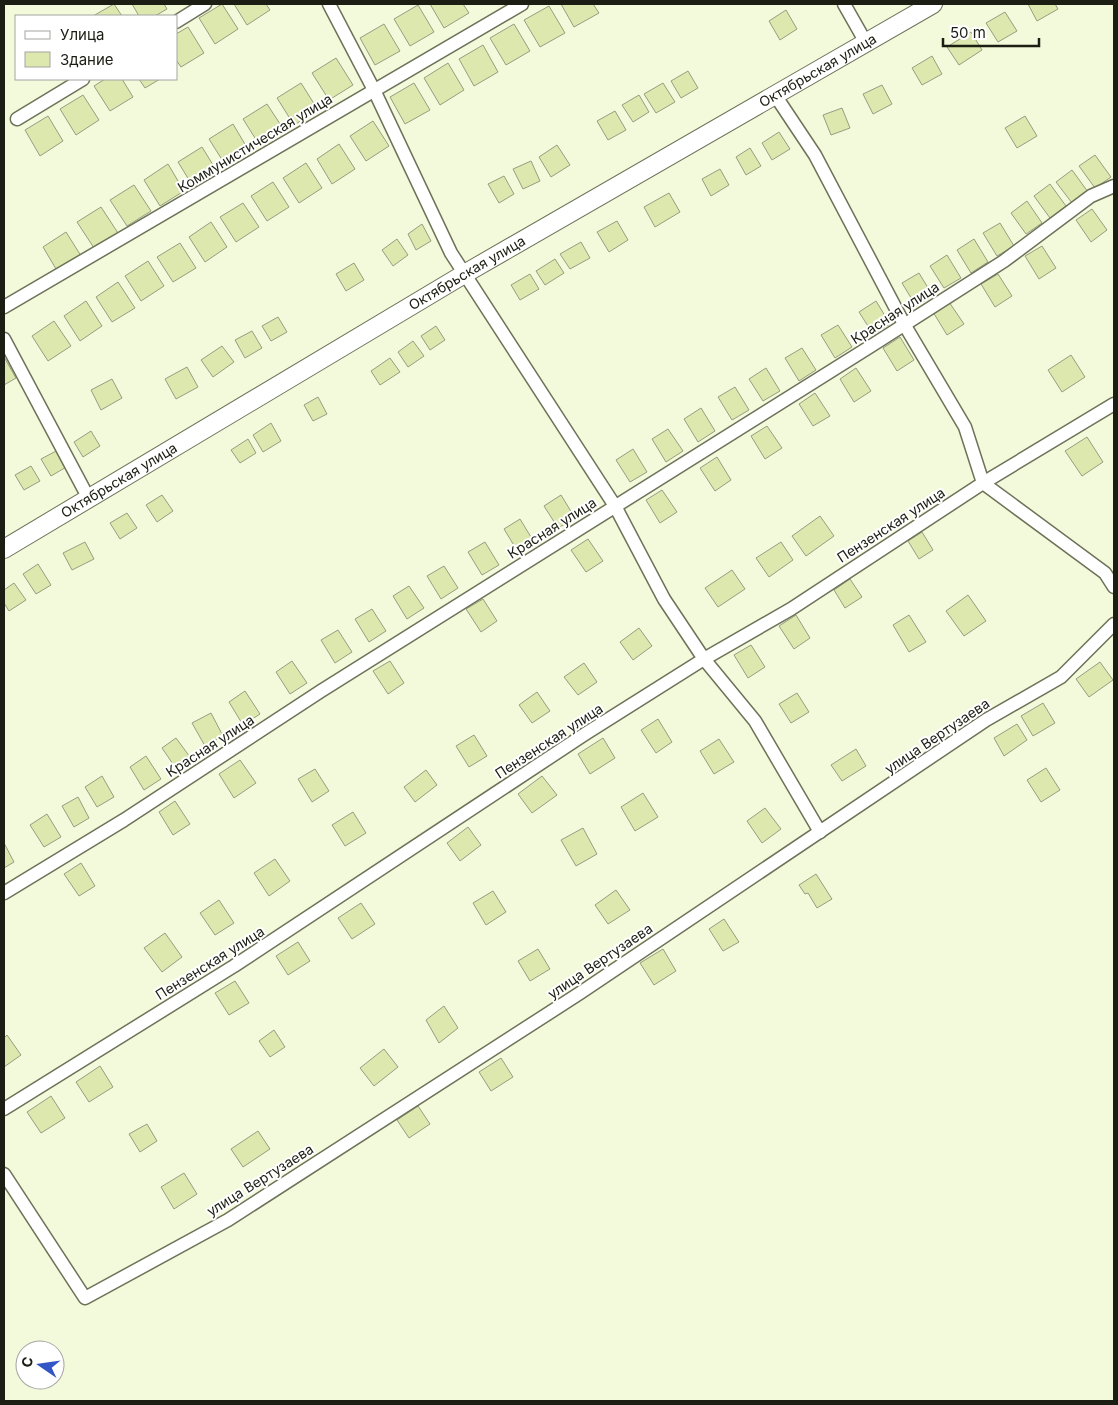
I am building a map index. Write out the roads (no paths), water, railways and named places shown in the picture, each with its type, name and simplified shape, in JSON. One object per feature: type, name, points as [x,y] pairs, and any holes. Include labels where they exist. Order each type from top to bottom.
[{"type":"main road","name":"Октябрьская улица","points":[[4,549],[466,273],[775,95],[864,41],[932,4]]},
{"type":"street","points":[[178,21],[204,4]]},
{"type":"street","points":[[329,4],[374,90],[451,253],[466,273],[533,382],[615,506],[664,599],[704,659],[755,722],[820,832]]},
{"type":"street","name":"Коммунистическая улица","points":[[4,307],[522,4]]},
{"type":"street","points":[[844,4],[864,41]]},
{"type":"street","points":[[17,119],[81,80]]},
{"type":"street","points":[[775,95],[815,155],[904,324],[965,427],[983,483],[1105,572],[1114,587]]},
{"type":"street","name":"Красная улица","points":[[4,893],[124,820],[321,691],[1004,261],[1091,196],[1114,186]]},
{"type":"street","points":[[4,339],[89,499]]},
{"type":"street","name":"Пензенская улица","points":[[4,1109],[234,966],[704,659],[790,609],[983,483],[1114,404]]},
{"type":"street","name":"улица Вертузаева","points":[[4,1174],[85,1298],[228,1220],[580,993],[986,720],[1061,677],[1114,624]]}]
